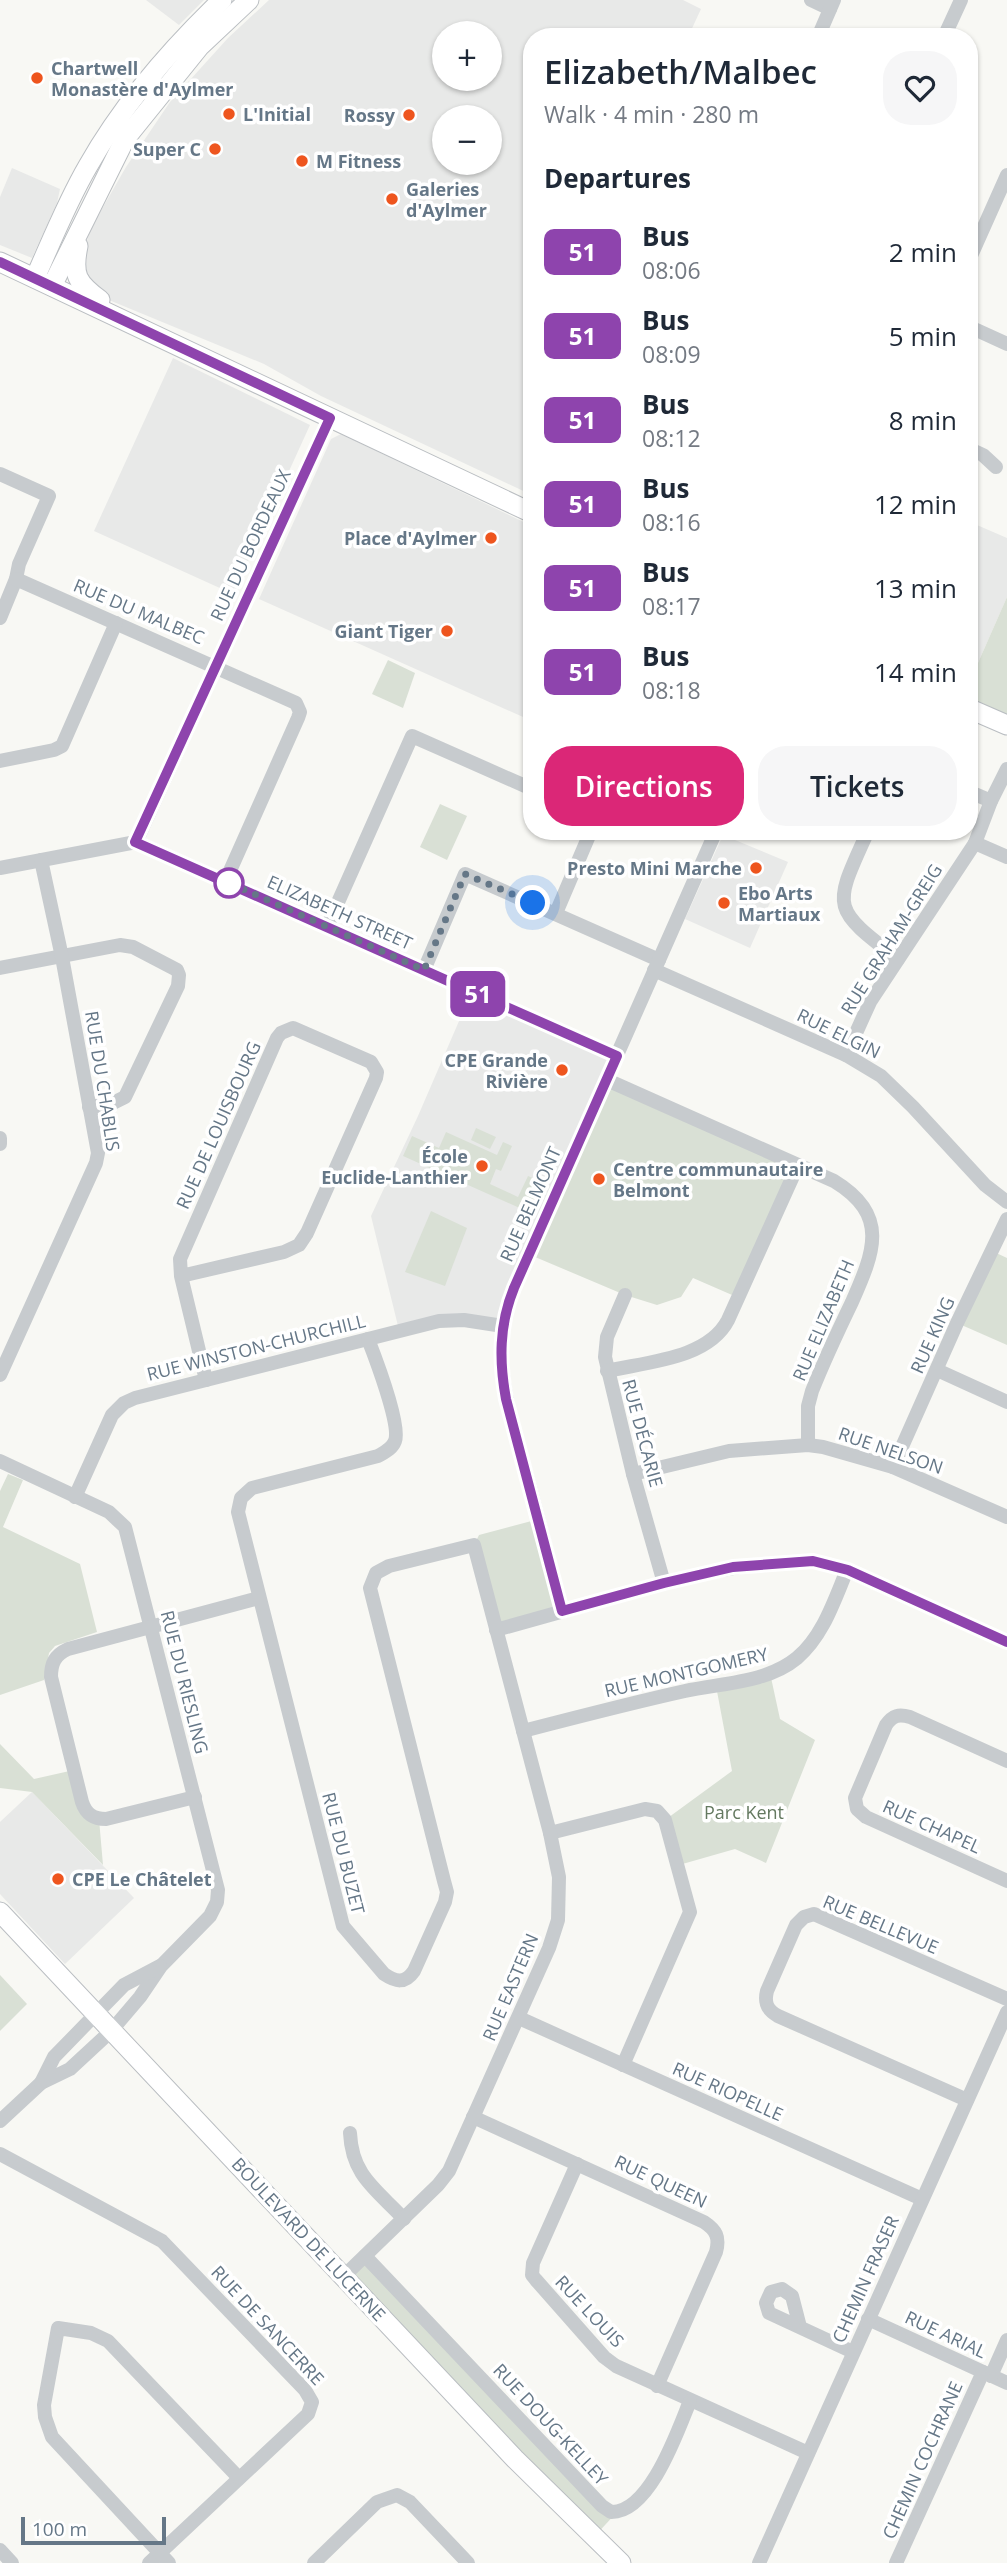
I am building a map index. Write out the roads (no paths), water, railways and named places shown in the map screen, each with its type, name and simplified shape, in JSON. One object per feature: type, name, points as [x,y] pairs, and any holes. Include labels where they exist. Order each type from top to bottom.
[{"type":"main road","points":[[43,282],[82,177],[108,133],[173,50],[222,0]]},
{"type":"main road","points":[[43,282],[86,219],[125,139],[212,32],[249,0]]},
{"type":"main road","points":[[86,219],[76,255],[76,275],[83,287],[135,325]]},
{"type":"main road","points":[[0,262],[523,509]]},
{"type":"main road","points":[[978,712],[1007,725]]},
{"type":"main road","name":"BOULEVARD DE LUCERNE","points":[[0,1912],[515,2459],[621,2563]]},
{"type":"street","points":[[811,0],[832,4],[822,28]]},
{"type":"street","points":[[948,28],[961,0]]},
{"type":"street","points":[[978,240],[1007,175]]},
{"type":"street","points":[[978,331],[1007,344]]},
{"type":"street","name":"RUE DU BORDEAUX","points":[[135,842],[330,418]]},
{"type":"street","points":[[978,453],[996,467]]},
{"type":"street","points":[[0,474],[49,496],[19,564],[16,579],[0,618]]},
{"type":"street","name":"RUE DU MALBEC","points":[[16,579],[296,703],[300,712],[225,881]]},
{"type":"street","points":[[0,761],[62,746],[116,623]]},
{"type":"street","points":[[327,927],[412,736],[523,785]]},
{"type":"street","name":"RUE GRAHAM-GREIG","points":[[978,835],[1007,769]]},
{"type":"street","points":[[978,795],[991,801]]},
{"type":"street","points":[[556,913],[587,840]]},
{"type":"street","name":"RUE BELMONT","points":[[562,1611],[506,1399],[501,1362],[503,1326],[514,1288],[712,840]]},
{"type":"street","points":[[864,840],[847,879],[843,903],[853,924],[898,959]]},
{"type":"street","name":"RUE GRAHAM-GREIG","points":[[846,1055],[870,1002],[976,840]]},
{"type":"street","points":[[0,868],[135,842]]},
{"type":"street","name":"ELIZABETH STREET","points":[[135,842],[617,1056]]},
{"type":"street","points":[[975,843],[1007,857]]},
{"type":"street","name":"RUE DU CHABLIS","points":[[0,1375],[3,1359],[96,1163],[98,1153],[41,860]]},
{"type":"street","name":"RUE ELGIN","points":[[424,970],[465,874],[556,913],[657,965],[846,1055],[881,1076],[985,1185],[1007,1202]]},
{"type":"street","points":[[0,968],[126,945],[173,966],[180,975],[178,986],[125,1097],[111,1104],[89,1107]]},
{"type":"street","name":"RUE DE LOUISBOURG","points":[[181,1276],[284,1252],[299,1245],[307,1233],[376,1078],[377,1072],[371,1062],[293,1028],[281,1033],[180,1259],[181,1276],[206,1380]]},
{"type":"street","name":"RUE ELIZABETH","points":[[607,1080],[834,1181],[853,1194],[866,1209],[873,1235],[869,1261],[812,1391],[808,1406],[808,1445]]},
{"type":"street","points":[[0,1138],[0,1144]]},
{"type":"street","points":[[607,1371],[693,1351],[718,1335],[728,1320],[799,1165]]},
{"type":"street","name":"RUE KING","points":[[893,1467],[1007,1219]]},
{"type":"street","name":"RUE DÉCARIE","points":[[625,1295],[605,1343],[607,1371],[664,1583]]},
{"type":"street","name":"RUE WINSTON-CHURCHILL","points":[[75,1497],[117,1408],[135,1398],[452,1319],[503,1326]]},
{"type":"street","name":"RUE DU BUZET","points":[[368,1339],[396,1424],[396,1440],[392,1446],[378,1455],[258,1486],[245,1493],[238,1512],[343,1926],[384,1974],[402,1982],[414,1971],[447,1892],[370,1594],[371,1584],[376,1573],[388,1566],[474,1545]]},
{"type":"street","points":[[937,1370],[1007,1402]]},
{"type":"street","name":"RUE NELSON","points":[[633,1474],[729,1451],[808,1445],[852,1454],[893,1467],[1007,1517]]},
{"type":"street","name":"RUE DU RIESLING","points":[[0,1461],[109,1512],[125,1527],[216,1879],[217,1902],[204,1923],[161,1966],[140,1997],[111,2031],[70,2069],[41,2083]]},
{"type":"street","name":"RUE EASTERN","points":[[344,2276],[438,2185],[449,2171],[519,2018],[558,1920],[559,1877],[550,1833],[474,1545]]},
{"type":"street","points":[[496,1630],[664,1583],[744,1566],[802,1561],[824,1562],[848,1570],[1007,1642]]},
{"type":"street","name":"RUE MONTGOMERY","points":[[523,1731],[780,1669],[799,1657],[814,1639],[848,1570]]},
{"type":"street","points":[[195,1797],[106,1819],[94,1818],[88,1814],[82,1802],[51,1677],[53,1662],[68,1649],[259,1598]]},
{"type":"street","name":"RUE CHAPEL","points":[[1007,1761],[911,1717],[900,1715],[886,1725],[855,1798],[858,1809],[866,1817],[1007,1881]]},
{"type":"street","points":[[550,1833],[645,1810],[657,1811],[665,1820],[690,1912],[623,2065]]},
{"type":"street","name":"RUE BELLEVUE","points":[[967,2100],[778,2016],[766,2003],[767,1991],[796,1925],[804,1917],[814,1914],[1007,1999]]},
{"type":"street","name":"RUE DU RIESLING","points":[[41,2083],[54,2057],[97,2016],[124,1985],[161,1966]]},
{"type":"street","name":"CHEMIN FRASER","points":[[759,2563],[1007,2012]]},
{"type":"street","name":"RUE RIOPELLE","points":[[519,2018],[922,2199]]},
{"type":"street","points":[[0,2121],[41,2083]]},
{"type":"street","name":"RUE QUEEN","points":[[473,2117],[704,2222],[715,2230],[718,2237],[716,2252],[657,2386]]},
{"type":"street","points":[[350,2133],[356,2166],[404,2219]]},
{"type":"street","name":"RUE DE SANCERRE","points":[[0,2154],[162,2241],[309,2395],[312,2402],[308,2414],[239,2478],[159,2560]]},
{"type":"street","name":"RUE LOUIS","points":[[577,2164],[533,2263],[532,2275],[610,2362],[657,2386],[808,2453]]},
{"type":"street","name":"RUE DOUG-KELLEY","points":[[365,2256],[602,2506],[611,2512],[624,2510],[656,2479],[690,2400]]},
{"type":"street","name":"RUE ARIAL","points":[[868,2319],[1007,2383]]},
{"type":"street","points":[[800,2327],[853,2352]]},
{"type":"street","points":[[159,2560],[52,2437],[44,2405],[58,2329],[91,2333],[108,2342],[239,2478]]},
{"type":"street","name":"CHEMIN COCHRANE","points":[[896,2563],[987,2374],[1007,2340]]},
{"type":"street","points":[[315,2563],[377,2502],[397,2496],[410,2502],[468,2563]]},
{"type":"street","points":[[0,2550],[12,2563]]},
{"type":"place","name":"Chartwell Monastère d'Aylmer","points":[[37,78]]},
{"type":"place","name":"L'Initial","points":[[229,114]]},
{"type":"place","name":"Rossy","points":[[409,115]]},
{"type":"place","name":"Super C","points":[[215,149]]},
{"type":"place","name":"M Fitness","points":[[302,161]]},
{"type":"place","name":"Galeries d'Aylmer","points":[[392,199]]},
{"type":"place","name":"Place d'Aylmer","points":[[491,538]]},
{"type":"place","name":"Giant Tiger","points":[[447,631]]},
{"type":"place","name":"Presto Mini Marche","points":[[756,868]]},
{"type":"place","name":"Ebo Arts Martiaux","points":[[724,903]]},
{"type":"place","name":"CPE Grande Rivière","points":[[562,1070]]},
{"type":"place","name":"École Euclide-Lanthier","points":[[482,1166]]},
{"type":"place","name":"Centre communautaire Belmont","points":[[599,1179]]},
{"type":"place","name":"CPE Le Châtelet","points":[[58,1879]]},
{"type":"park label","name":"Parc Kent","points":[[744,1812]]}]
